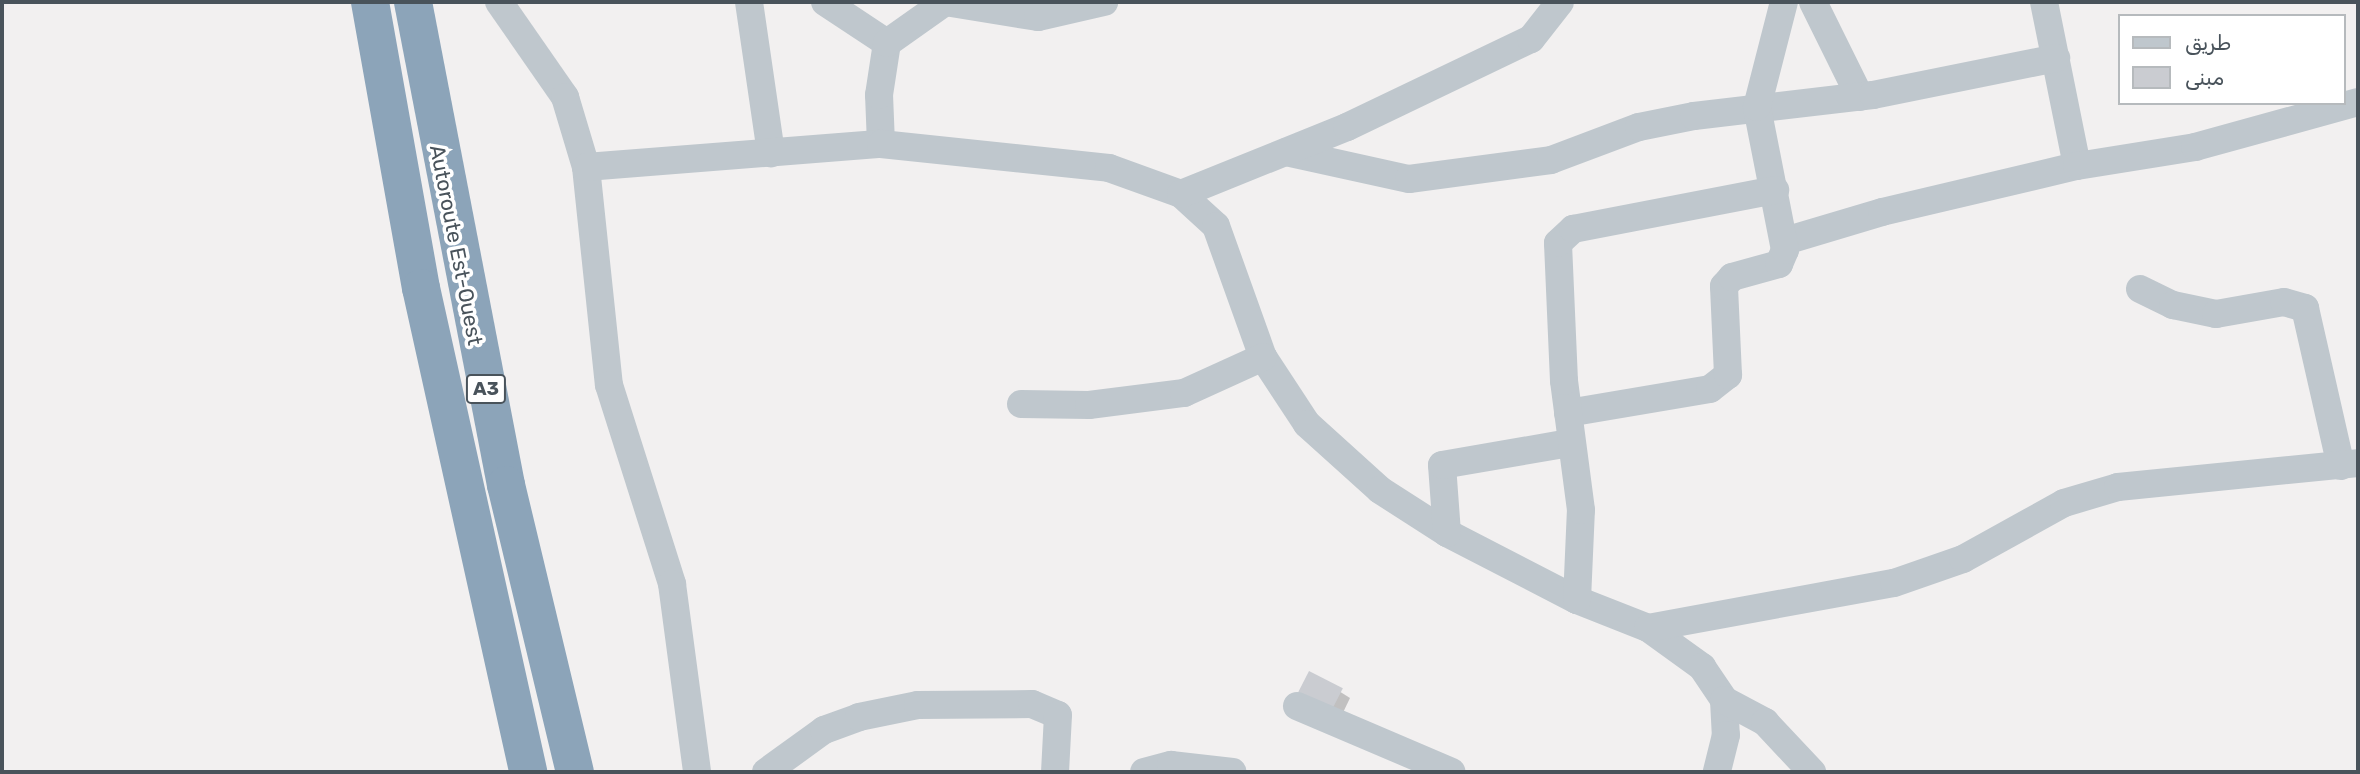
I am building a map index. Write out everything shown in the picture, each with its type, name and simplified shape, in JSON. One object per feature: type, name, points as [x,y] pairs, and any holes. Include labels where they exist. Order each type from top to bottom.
[{"type":"highway","name":"Autoroute Est-Ouest","points":[[370,2],[419,275],[528,772]]},
{"type":"highway","name":"Autoroute Est-Ouest","points":[[413,2],[503,472],[575,772]]},
{"type":"street","points":[[499,2],[565,97],[586,167],[609,385],[672,584],[697,772]]},
{"type":"street","points":[[749,2],[771,153]]},
{"type":"street","points":[[825,2],[887,43]]},
{"type":"street","points":[[881,145],[879,95],[887,43],[945,2],[1038,17],[1104,2]]},
{"type":"street","points":[[1181,194],[1286,152],[1531,39],[1560,2]]},
{"type":"street","points":[[1568,413],[1721,384],[1729,365],[1724,286],[1732,277],[1779,264],[1785,241],[1757,107],[1784,2]]},
{"type":"street","points":[[1813,2],[1860,97]]},
{"type":"street","points":[[2044,2],[2077,166]]},
{"type":"street","points":[[1286,152],[1409,179],[1551,160],[1639,127],[1757,107],[1860,97],[2056,58]]},
{"type":"street","points":[[1785,241],[2077,166],[2195,146],[2358,102]]},
{"type":"street","points":[[586,167],[881,145],[1109,168],[1181,194],[1216,226],[1263,357],[1307,424],[1380,490],[1447,533],[1577,600],[1648,628],[1702,667],[1724,700],[1765,722],[1812,772]]},
{"type":"street","points":[[1577,600],[1581,510],[1570,443],[1555,255],[1564,235],[1776,190]]},
{"type":"street","points":[[1648,628],[1894,583],[1963,559],[2064,503],[2118,487],[2350,465],[2305,308],[2284,302],[2216,314],[2173,305],[2140,289]]},
{"type":"street","points":[[1021,404],[1089,405],[1184,393],[1263,357]]},
{"type":"street","points":[[1447,533],[1443,465],[1570,443]]},
{"type":"street","points":[[1717,772],[1726,734],[1724,700]]},
{"type":"street","points":[[766,772],[824,730],[859,717],[918,705],[1032,704],[1058,715],[1055,772]]},
{"type":"street","points":[[1297,706],[1452,772]]},
{"type":"street","points":[[1144,772],[1171,765],[1233,772]]},
{"type":"building","points":[[1309,671],[1343,688],[1329,715],[1295,698]]}]
